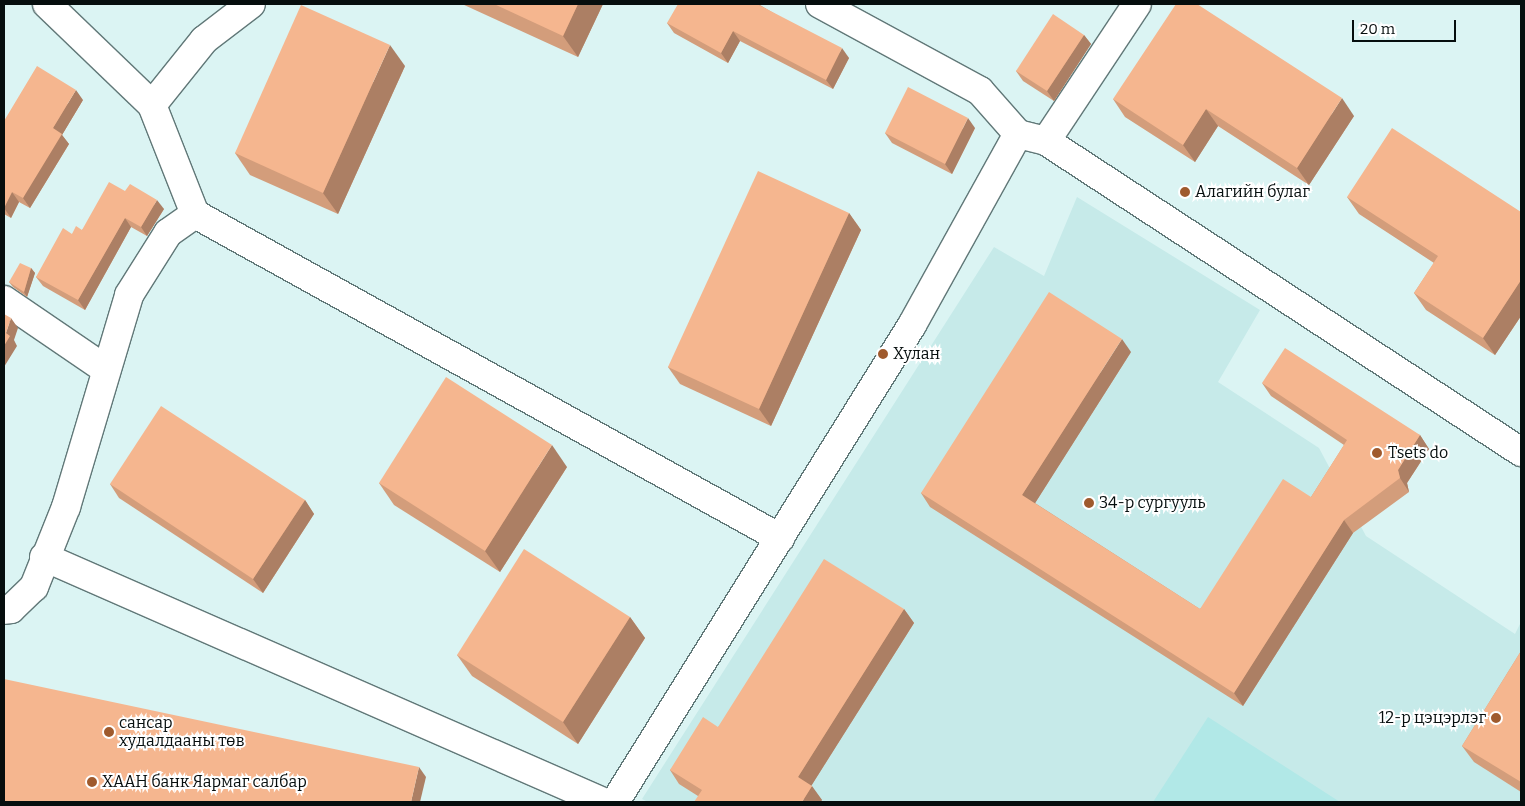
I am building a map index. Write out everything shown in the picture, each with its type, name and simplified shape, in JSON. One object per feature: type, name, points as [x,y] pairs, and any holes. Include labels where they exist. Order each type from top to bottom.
[{"type":"street","points":[[47,4],[152,105],[195,214],[780,538]]},
{"type":"street","points":[[152,105],[204,40],[251,4]]},
{"type":"street","points":[[820,4],[980,91],[1018,134],[1046,141],[1521,452]]},
{"type":"street","points":[[1046,141],[1137,4]]},
{"type":"street","points":[[615,802],[912,325],[1018,134]]},
{"type":"street","points":[[4,610],[12,609],[34,587],[44,557],[66,507],[105,370],[129,295],[168,233],[195,214]]},
{"type":"street","points":[[4,300],[105,370]]},
{"type":"street","points":[[44,557],[604,802]]},
{"type":"shaded area","name":"34-р сургууль","points":[[1077,197],[1260,310],[1218,382],[1319,448],[1366,536],[1515,634],[1521,622],[1521,802],[648,802],[642,799],[994,247],[1044,276]]},
{"type":"shaded area","points":[[1208,717],[1340,802],[1153,802]]},
{"type":"building","points":[[494,4],[578,4],[563,36]]},
{"type":"building","points":[[678,4],[757,4],[842,48],[826,80],[733,31],[721,53],[667,23]]},
{"type":"building","points":[[1176,4],[1197,4],[1342,98],[1297,168],[1206,109],[1183,145],[1113,99]]},
{"type":"building","points":[[301,5],[390,45],[323,193],[235,153]]},
{"type":"building","points":[[1053,14],[1084,35],[1047,91],[1016,71]]},
{"type":"building","points":[[37,66],[76,90],[53,128],[62,134],[23,198],[12,192],[4,208],[4,121]]},
{"type":"building","points":[[908,87],[968,118],[945,164],[885,133]]},
{"type":"building","points":[[1392,128],[1521,212],[1521,280],[1483,338],[1414,293],[1438,256],[1347,197]]},
{"type":"building","points":[[758,171],[849,213],[759,409],[668,367]]},
{"type":"building","points":[[109,182],[125,191],[130,184],[157,200],[141,227],[125,218],[78,300],[36,277],[63,228],[72,234],[76,226],[82,230]]},
{"type":"building","points":[[20,263],[31,268],[24,292],[9,282]]},
{"type":"building","name":"34-р сургууль","points":[[1049,292],[1122,339],[1022,495],[1200,609],[1283,479],[1311,497],[1347,440],[1262,383],[1285,348],[1420,435],[1398,470],[1400,478],[1344,520],[1234,693],[921,493]]},
{"type":"building","points":[[4,314],[11,318],[6,333],[10,336],[4,346]]},
{"type":"building","points":[[446,377],[552,445],[485,551],[379,483]]},
{"type":"building","points":[[161,406],[305,500],[253,579],[110,484]]},
{"type":"building","points":[[524,549],[630,617],[563,722],[457,655]]},
{"type":"building","points":[[824,559],[904,609],[798,777],[812,786],[802,802],[694,802],[702,790],[670,770],[703,717],[718,727]]},
{"type":"building","points":[[1521,651],[1521,782],[1462,746]]},
{"type":"building","name":"сансар худалдааны төв","points":[[4,679],[419,767],[411,802],[4,802]]},
{"type":"place","name":"Алагийн булаг","points":[[1185,192]]},
{"type":"place","name":"Хулан","points":[[883,354]]},
{"type":"place","name":"Tsets do","points":[[1377,453]]},
{"type":"place","name":"34-р сургууль","points":[[1089,503]]},
{"type":"place","name":"12-р цэцэрлэг","points":[[1496,718]]},
{"type":"place","name":"сансар худалдааны төв","points":[[109,732]]},
{"type":"place","name":"ХААН банк Яармаг салбар","points":[[92,782]]}]
